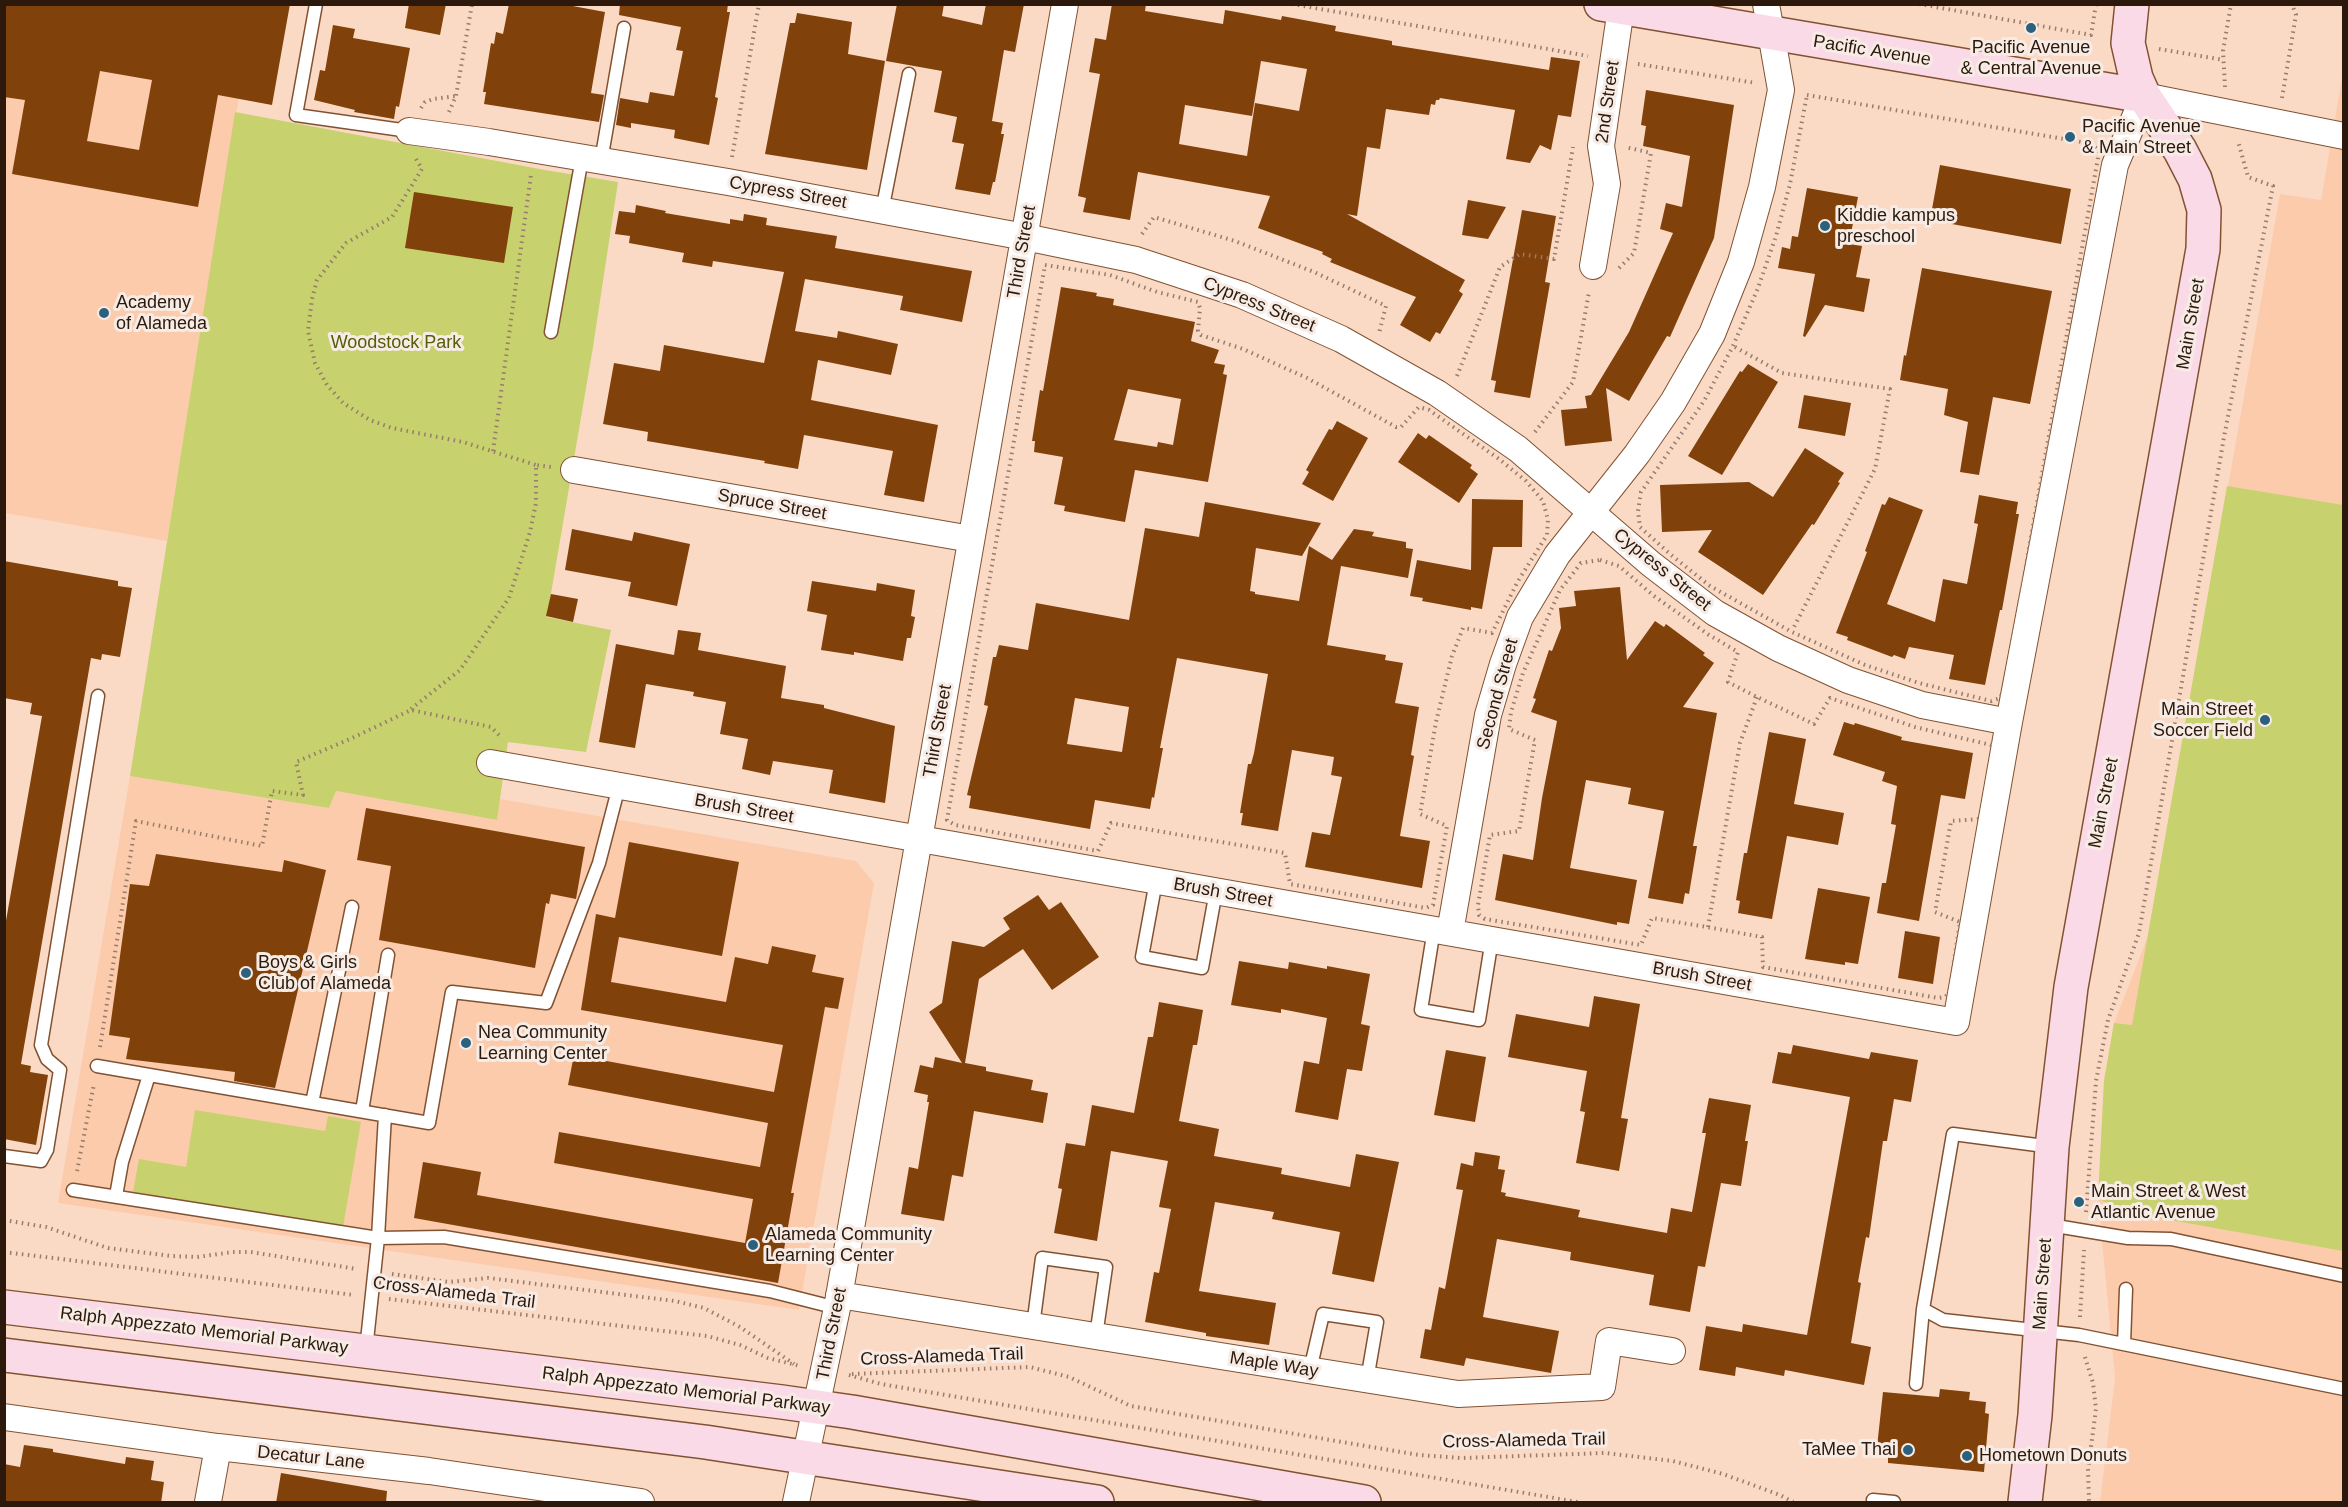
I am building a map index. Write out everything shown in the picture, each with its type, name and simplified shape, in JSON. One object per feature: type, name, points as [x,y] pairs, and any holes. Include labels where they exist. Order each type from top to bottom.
[{"type":"street","name":"Third Street","points":[[796,1503],[838,1302],[1065,4]]},
{"type":"street","name":"Main Street","points":[[2025,1503],[2035,1415],[2052,1147],[2064,1041],[2082,919],[2127,684],[2203,249],[2204,210],[2195,179],[2180,150],[2144,96],[2136,78],[2129,51],[2132,4]]},
{"type":"street","name":"Pacific Avenue","points":[[1611,6],[1769,19],[2144,96]]},
{"type":"street","name":"2nd Street","points":[[1592,271],[1607,184],[1601,146],[1611,6]]},
{"type":"street","name":"Second Street","points":[[1442,931],[1488,715],[1520,617],[1557,555],[1723,340],[1741,262],[1762,188],[1781,90],[1769,19]]},
{"type":"street","points":[[2009,722],[2115,165],[2144,96],[2343,136]]},
{"type":"street","name":"Cypress Street","points":[[409,131],[728,182],[1025,237],[1136,260],[1242,295],[1341,339],[1437,393],[1509,443],[1651,564],[1716,613],[1778,648],[1848,680],[1922,705],[2009,722]]},
{"type":"street","name":"Spruce Street","points":[[574,470],[970,539]]},
{"type":"street","name":"Brush Street","points":[[490,763],[1956,1022],[2009,722]]},
{"type":"street","name":"Maple Way","points":[[838,1302],[1033,1326],[1458,1394],[1602,1387],[1609,1341],[1672,1351]]},
{"type":"street","name":"Ralph Appezzato Memorial Parkway","points":[[4,1307],[817,1407],[1364,1503]]},
{"type":"street","points":[[4,1355],[705,1442],[1096,1503]]},
{"type":"street","name":"Decatur Lane","points":[[4,1417],[218,1447],[429,1471],[625,1501]]},
{"type":"street","points":[[208,1503],[218,1447]]},
{"type":"lane","points":[[316,4],[296,115],[409,131]]},
{"type":"lane","points":[[551,332],[624,28]]},
{"type":"lane","points":[[882,210],[909,74]]},
{"type":"lane","points":[[4,1156],[41,1161],[47,1150],[60,1070],[47,1059],[41,1045],[98,696]]},
{"type":"lane","points":[[97,1066],[429,1123],[452,992],[546,1003],[599,863],[619,786]]},
{"type":"lane","points":[[1156,881],[1142,957],[1202,968],[1216,891]]},
{"type":"lane","points":[[312,1103],[352,907]]},
{"type":"lane","points":[[1442,931],[1421,1010],[1479,1020],[1492,939]]},
{"type":"lane","points":[[362,1112],[388,955]]},
{"type":"lane","points":[[116,1196],[122,1162],[149,1075]]},
{"type":"lane","points":[[366,1351],[378,1238],[385,1115]]},
{"type":"lane","points":[[1916,1384],[1923,1309],[1953,1134],[2052,1147]]},
{"type":"lane","points":[[73,1190],[378,1238],[444,1238],[838,1302]]},
{"type":"lane","points":[[2048,1224],[2128,1238],[2170,1239],[2343,1276]]},
{"type":"lane","points":[[1033,1326],[1042,1258],[1106,1267],[1096,1336]]},
{"type":"lane","points":[[2124,1344],[2126,1289]]},
{"type":"lane","points":[[1923,1309],[1943,1320],[2079,1335],[2343,1389]]},
{"type":"lane","points":[[1310,1370],[1323,1314],[1377,1322],[1367,1380]]},
{"type":"lane","points":[[1873,1500],[1894,1503]]},
{"type":"path","points":[[439,135],[456,96],[472,4]]},
{"type":"path","points":[[728,182],[759,4]]},
{"type":"path","points":[[1292,4],[1588,56],[1586,67]]},
{"type":"path","points":[[1919,4],[2091,35],[2096,4]]},
{"type":"path","points":[[2227,94],[2223,60],[2231,4]]},
{"type":"path","points":[[2281,104],[2296,15],[2292,4]]},
{"type":"path","points":[[2159,49],[2223,60]]},
{"type":"path","points":[[1634,63],[1761,84]]},
{"type":"path","points":[[1807,95],[2093,144],[2099,152],[2004,690],[2000,698],[1991,701],[1919,683],[1865,665],[1792,632],[1710,585],[1640,527],[1638,511],[1641,492],[1704,401],[1723,340],[1758,288],[1776,236],[1790,184],[1807,95]]},
{"type":"path","points":[[456,96],[425,102],[414,117],[409,131],[414,155],[422,169],[392,217],[346,243],[317,280],[308,331],[315,363],[327,385],[343,403],[370,420],[392,428],[493,451],[536,465],[574,470]]},
{"type":"path","points":[[1456,380],[1500,267],[1520,254],[1554,258],[1574,141]]},
{"type":"path","points":[[1542,441],[1533,435],[1572,382],[1592,271],[1609,278],[1634,253],[1651,153],[1619,146]]},
{"type":"path","points":[[493,451],[534,150]]},
{"type":"path","points":[[2089,1503],[2088,1469],[2096,1409],[2093,1383],[2079,1335],[2096,1081],[2108,1020],[2139,933],[2224,437],[2273,186],[2248,177]]},
{"type":"path","points":[[1138,242],[1154,217],[1245,245],[1314,272],[1386,306],[1378,335]]},
{"type":"path","points":[[1045,265],[1110,275],[1157,292],[1198,302],[1200,308],[1198,331],[1201,335],[1243,349],[1307,378],[1396,427],[1401,427],[1419,407],[1429,410],[1499,459],[1526,481],[1543,501],[1548,520],[1547,535],[1518,581],[1492,633],[1463,628],[1452,656],[1436,722],[1420,814],[1447,826],[1433,905],[1426,908],[1290,884],[1285,853],[1111,823],[1098,851],[955,825],[947,820],[1045,265]]},
{"type":"path","points":[[1723,340],[1782,373],[1890,389],[1875,469],[1792,632]]},
{"type":"path","points":[[73,1190],[97,1066],[136,821],[262,846],[272,791],[303,795],[296,762],[411,710],[460,670],[509,598],[530,532],[536,503],[536,465]]},
{"type":"path","points":[[1600,560],[1619,566],[1654,596],[1709,635],[1738,652],[1728,682],[1814,724],[1830,698],[1915,727],[1991,745],[1993,752],[1980,819],[1951,821],[1935,912],[1960,922],[1949,993],[1944,997],[1938,998],[1763,967],[1762,937],[1707,927],[1652,918],[1641,945],[1485,920],[1479,915],[1478,905],[1490,835],[1519,831],[1535,740],[1509,729],[1511,712],[1523,673],[1560,590],[1581,563],[1600,560]]},
{"type":"path","points":[[1707,927],[1740,743],[1757,697]]},
{"type":"path","points":[[411,710],[491,727],[534,771]]},
{"type":"path","name":"Cross-Alameda Trail","points":[[4,1220],[46,1227],[108,1248],[171,1256],[197,1257],[251,1252],[448,1282],[488,1278],[675,1301],[704,1308],[740,1327],[797,1366],[768,1358],[740,1345],[707,1336],[4,1252]]},
{"type":"path","name":"Cross-Alameda Trail","points":[[1578,1503],[880,1384],[848,1374],[1030,1367],[1069,1377],[1131,1406],[1419,1455],[1461,1458],[1605,1453],[1673,1461],[1723,1474],[1780,1495],[1793,1503]]},
{"type":"shaded area","name":"Academy of Alameda","points":[[4,5],[254,5],[167,541],[5,513]]},
{"type":"shaded area","points":[[2343,72],[2343,1502],[2100,1502],[2115,1378],[2098,1199],[2104,1081],[2114,1023],[2148,936],[2280,194],[2321,200]]},
{"type":"shaded area","name":"Nea Community Learning Center","points":[[130,776],[329,808],[336,791],[496,820],[500,799],[856,861],[874,883],[799,1310],[58,1203]]},
{"type":"green space","name":"Woodstock Park","points":[[235,112],[618,182],[593,347],[547,617],[611,630],[586,752],[508,742],[497,820],[336,791],[329,808],[130,776]]},
{"type":"green space","name":"Main Street Soccer Field","points":[[2227,486],[2343,505],[2343,1251],[2137,1214],[2098,1199],[2104,1081],[2114,1023],[2132,1025]]},
{"type":"green space","points":[[195,1110],[325,1131],[328,1116],[361,1122],[343,1227],[133,1192],[139,1159],[186,1167]]},
{"type":"building","points":[[4,4],[290,4],[272,105],[218,95],[198,207],[12,174],[25,100],[4,97]],"holes":[[[100,71],[152,80],[139,150],[87,141]]]},
{"type":"building","points":[[409,4],[446,4],[440,35],[405,28]]},
{"type":"building","points":[[509,4],[562,4],[605,12],[591,93],[604,95],[599,122],[484,104],[486,92],[483,92],[491,43],[494,44],[496,32],[503,34]]},
{"type":"building","points":[[620,4],[728,4],[727,12],[730,12],[709,145],[674,138],[675,130],[631,123],[631,128],[616,125],[620,98],[648,103],[650,92],[674,96],[683,51],[676,50],[681,27],[619,15]]},
{"type":"building","points":[[897,4],[944,4],[942,16],[982,25],[986,4],[1024,4],[1015,52],[1004,50],[992,121],[1003,123],[1001,134],[1004,134],[995,182],[993,182],[990,195],[955,189],[964,144],[952,142],[957,117],[934,112],[942,71],[886,61]]},
{"type":"building","points":[[1112,4],[1146,4],[1145,11],[1223,24],[1225,10],[1281,20],[1282,16],[1336,26],[1335,31],[1392,41],[1392,45],[1549,70],[1551,57],[1580,61],[1571,117],[1558,115],[1551,150],[1540,145],[1530,163],[1506,159],[1515,110],[1440,98],[1436,100],[1435,105],[1431,104],[1429,115],[1386,109],[1380,149],[1367,147],[1357,216],[1347,214],[1465,280],[1459,291],[1463,294],[1440,334],[1436,332],[1430,342],[1400,325],[1416,297],[1330,262],[1332,259],[1322,254],[1323,252],[1258,228],[1270,196],[1138,172],[1130,220],[1083,212],[1086,198],[1078,196],[1100,74],[1089,72],[1095,38],[1106,40]],"holes":[[[1261,61],[1307,69],[1299,111],[1255,103],[1247,156],[1179,144],[1185,105],[1252,116]]]},
{"type":"building","points":[[797,13],[852,22],[848,54],[885,61],[867,170],[765,154],[790,23],[795,23]]},
{"type":"building","points":[[333,25],[355,29],[353,38],[410,48],[399,107],[396,106],[394,119],[354,112],[355,110],[314,100],[320,70],[325,71]]},
{"type":"building","points":[[1646,90],[1734,105],[1714,238],[1670,337],[1667,336],[1629,401],[1606,388],[1612,441],[1565,446],[1561,410],[1587,408],[1585,396],[1591,395],[1629,332],[1673,233],[1660,229],[1666,203],[1682,207],[1690,156],[1643,146],[1646,126],[1641,125]]},
{"type":"building","points":[[1940,165],[2071,189],[2061,244],[1930,220]]},
{"type":"building","points":[[1807,188],[1858,197],[1849,244],[1862,246],[1856,277],[1870,279],[1864,312],[1825,305],[1805,337],[1803,336],[1815,274],[1778,268],[1782,247],[1790,249],[1792,236],[1798,237]]},
{"type":"building","points":[[414,192],[513,207],[504,263],[405,248]]},
{"type":"building","points":[[1468,200],[1506,207],[1488,239],[1462,235]]},
{"type":"building","points":[[636,205],[666,211],[665,213],[730,224],[730,219],[743,221],[744,214],[767,218],[766,225],[837,236],[835,248],[972,271],[962,322],[900,310],[903,296],[805,279],[795,331],[837,338],[838,331],[898,344],[891,375],[818,360],[811,400],[938,425],[924,502],[884,495],[893,451],[804,435],[798,469],[764,463],[765,461],[647,441],[648,432],[603,424],[614,363],[660,371],[664,345],[764,363],[784,272],[713,261],[712,267],[682,262],[684,253],[629,243],[630,236],[615,234],[619,211],[635,213]]},
{"type":"building","points":[[1522,210],[1556,216],[1545,282],[1550,283],[1530,398],[1494,392],[1496,381],[1491,380]]},
{"type":"building","points":[[1922,268],[2052,291],[2030,404],[1993,397],[1979,475],[1960,472],[1968,422],[1944,415],[1948,389],[1900,380]]},
{"type":"building","points":[[1061,287],[1097,293],[1096,296],[1114,299],[1113,305],[1195,322],[1191,341],[1219,350],[1214,363],[1225,365],[1223,374],[1227,375],[1208,482],[1135,470],[1125,522],[1064,511],[1065,506],[1054,504],[1063,457],[1034,452],[1035,441],[1032,441],[1040,390],[1043,391]],"holes":[[[1128,389],[1181,399],[1173,445],[1158,442],[1157,447],[1114,440]]]},
{"type":"building","points":[[1748,364],[1778,382],[1722,475],[1688,456],[1740,371],[1742,372]]},
{"type":"building","points":[[1804,395],[1851,403],[1845,436],[1798,428]]},
{"type":"building","points":[[1337,421],[1368,438],[1333,501],[1302,484],[1309,472],[1306,470],[1329,429],[1332,430]]},
{"type":"building","points":[[1418,433],[1426,439],[1429,435],[1472,465],[1470,468],[1478,474],[1459,503],[1398,462]]},
{"type":"building","points":[[1805,448],[1844,473],[1814,525],[1812,524],[1763,595],[1698,552],[1712,530],[1662,532],[1660,485],[1749,482],[1773,497]]},
{"type":"building","points":[[1979,495],[2018,502],[2016,514],[2019,514],[2002,610],[2000,610],[1985,685],[1949,679],[1954,655],[1909,647],[1905,659],[1894,655],[1892,657],[1847,640],[1848,637],[1836,633],[1867,552],[1865,551],[1882,504],[1885,505],[1889,497],[1923,510],[1887,604],[1935,622],[1943,579],[1967,584],[1978,524],[1974,523]]},
{"type":"building","points":[[1472,499],[1523,500],[1522,547],[1493,547],[1482,609],[1471,607],[1471,610],[1422,601],[1423,598],[1410,596],[1417,560],[1471,570]]},
{"type":"building","points":[[1205,502],[1321,523],[1302,556],[1256,548],[1250,591],[1255,594],[1299,601],[1309,546],[1332,560],[1354,529],[1374,532],[1372,536],[1406,542],[1406,548],[1413,549],[1408,578],[1341,566],[1327,645],[1386,655],[1385,660],[1403,663],[1395,703],[1419,707],[1411,755],[1414,756],[1400,836],[1430,841],[1422,888],[1305,867],[1312,832],[1330,835],[1342,777],[1331,775],[1334,757],[1292,750],[1278,831],[1241,825],[1243,813],[1240,813],[1248,764],[1251,764],[1254,753],[1268,674],[1177,658],[1160,748],[1163,748],[1150,809],[1095,800],[1090,829],[969,808],[971,796],[967,795],[988,706],[984,705],[993,657],[996,657],[999,645],[1028,650],[1036,603],[1129,620],[1145,528],[1199,537]],"holes":[[[1075,698],[1129,707],[1122,752],[1067,744]]]},
{"type":"building","points":[[572,529],[632,541],[634,532],[690,544],[677,606],[628,596],[631,582],[565,570]]},
{"type":"building","points":[[4,561],[118,581],[118,586],[132,588],[120,657],[102,654],[101,660],[91,658],[21,1064],[31,1066],[30,1072],[48,1075],[36,1145],[4,1139],[4,932],[42,716],[30,714],[32,703],[4,698]]},
{"type":"building","points":[[812,581],[876,591],[877,583],[915,590],[911,616],[915,617],[911,638],[907,638],[903,661],[854,652],[854,655],[821,650],[827,615],[807,611]]},
{"type":"building","points":[[1620,587],[1627,660],[1655,621],[1664,627],[1666,624],[1705,653],[1703,655],[1714,663],[1683,707],[1717,713],[1693,846],[1697,846],[1689,894],[1685,893],[1683,904],[1648,898],[1664,811],[1628,804],[1631,788],[1586,780],[1570,868],[1637,880],[1629,924],[1617,922],[1617,925],[1495,900],[1503,854],[1533,860],[1557,721],[1531,712],[1536,699],[1533,698],[1549,650],[1552,651],[1561,628],[1559,608],[1576,606],[1574,591]]},
{"type":"building","points":[[551,594],[578,599],[573,622],[546,616]]},
{"type":"building","points":[[678,630],[701,633],[698,650],[786,666],[781,698],[824,705],[824,708],[895,726],[885,803],[829,793],[833,770],[773,761],[770,775],[742,769],[748,739],[720,734],[726,702],[693,696],[694,692],[646,684],[635,748],[599,742],[616,644],[674,655]]},
{"type":"building","points":[[1844,722],[1902,737],[1901,740],[1973,753],[1965,799],[1941,795],[1919,921],[1877,913],[1882,883],[1886,883],[1896,825],[1891,824],[1897,786],[1882,781],[1885,772],[1833,755]]},
{"type":"building","points":[[1769,732],[1806,739],[1794,804],[1844,813],[1838,845],[1787,836],[1772,919],[1738,913],[1740,901],[1736,900]]},
{"type":"building","points":[[366,808],[585,847],[576,899],[551,894],[549,904],[546,903],[535,968],[379,940],[391,866],[357,860]]},
{"type":"building","points":[[629,842],[739,862],[722,956],[619,937],[611,982],[726,1002],[735,957],[768,964],[772,946],[816,955],[812,972],[844,978],[838,1009],[825,1007],[791,1193],[794,1193],[778,1283],[414,1218],[423,1162],[481,1172],[477,1195],[745,1243],[753,1199],[554,1163],[559,1132],[760,1167],[768,1123],[568,1085],[574,1055],[774,1092],[783,1045],[581,1010],[596,914],[615,918]]},
{"type":"building","name":"Boys & Girls Club of Alameda","points":[[156,854],[282,872],[284,860],[326,870],[275,1088],[234,1081],[235,1072],[126,1059],[130,1038],[109,1035],[130,884],[149,886]]},
{"type":"building","points":[[1818,888],[1870,897],[1858,964],[1845,962],[1845,965],[1805,959]]},
{"type":"building","points":[[1038,895],[1049,910],[1061,902],[1099,957],[1052,990],[1023,949],[979,979],[965,1063],[986,1067],[986,1071],[1033,1080],[1031,1090],[1048,1093],[1043,1123],[974,1111],[963,1177],[952,1175],[944,1221],[901,1214],[909,1167],[918,1169],[929,1102],[927,1102],[928,1095],[914,1092],[920,1065],[933,1068],[935,1057],[962,1063],[929,1012],[942,1003],[952,941],[984,947],[1010,929],[1003,918]]},
{"type":"building","points":[[1905,931],[1940,937],[1933,984],[1898,978]]},
{"type":"building","points":[[1239,961],[1288,969],[1289,962],[1370,974],[1361,1024],[1370,1026],[1362,1071],[1347,1069],[1338,1120],[1295,1112],[1304,1061],[1319,1064],[1327,1018],[1281,1009],[1281,1013],[1231,1005]]},
{"type":"building","points":[[1594,996],[1640,1004],[1621,1118],[1628,1119],[1619,1171],[1576,1163],[1585,1112],[1580,1111],[1587,1071],[1508,1057],[1516,1014],[1589,1027]]},
{"type":"building","points":[[1159,1002],[1203,1010],[1197,1045],[1193,1045],[1179,1121],[1219,1129],[1214,1156],[1282,1168],[1281,1174],[1350,1187],[1356,1154],[1399,1162],[1374,1282],[1332,1274],[1340,1232],[1272,1219],[1274,1212],[1215,1202],[1199,1291],[1276,1303],[1269,1345],[1206,1336],[1206,1333],[1145,1322],[1154,1272],[1159,1273],[1171,1209],[1159,1207],[1168,1161],[1111,1151],[1097,1241],[1054,1233],[1062,1189],[1058,1188],[1066,1143],[1085,1146],[1092,1105],[1134,1113],[1148,1037],[1153,1037]]},
{"type":"building","points":[[1793,1045],[1869,1059],[1871,1052],[1918,1060],[1911,1102],[1894,1099],[1887,1141],[1883,1141],[1869,1238],[1866,1237],[1858,1282],[1861,1283],[1851,1343],[1871,1347],[1864,1385],[1785,1370],[1784,1376],[1736,1367],[1735,1376],[1699,1370],[1706,1326],[1742,1332],[1743,1324],[1807,1335],[1850,1097],[1772,1083],[1778,1052],[1791,1054]]},
{"type":"building","points":[[1446,1050],[1486,1057],[1475,1122],[1434,1115]]},
{"type":"building","points":[[1709,1098],[1751,1105],[1745,1141],[1748,1141],[1741,1186],[1721,1183],[1705,1267],[1698,1266],[1690,1312],[1649,1305],[1654,1275],[1570,1260],[1571,1252],[1497,1239],[1483,1317],[1559,1331],[1551,1373],[1466,1358],[1464,1366],[1420,1358],[1425,1329],[1431,1330],[1439,1287],[1445,1289],[1463,1190],[1456,1189],[1461,1163],[1473,1166],[1475,1152],[1500,1156],[1498,1169],[1505,1170],[1501,1192],[1506,1193],[1505,1196],[1580,1210],[1578,1217],[1667,1233],[1671,1208],[1692,1212],[1706,1133],[1702,1133]]},
{"type":"building","points":[[1940,1389],[1970,1392],[1969,1400],[1986,1402],[1985,1413],[1989,1414],[1984,1472],[1888,1463],[1888,1457],[1876,1456],[1883,1392],[1939,1397]]},
{"type":"building","points":[[24,1445],[125,1464],[126,1457],[154,1461],[151,1480],[164,1482],[161,1503],[4,1503],[4,1464],[20,1467]]},
{"type":"building","points":[[281,1473],[387,1491],[386,1503],[276,1503]]},
{"type":"place","name":"Pacific Avenue & Central Avenue","points":[[2031,28]]},
{"type":"place","name":"Pacific Avenue & Main Street","points":[[2070,137]]},
{"type":"place","name":"Kiddie kampus preschool","points":[[1825,226]]},
{"type":"place","name":"Academy of Alameda","points":[[104,313]]},
{"type":"place","name":"Main Street Soccer Field","points":[[2265,720]]},
{"type":"place","name":"Boys & Girls Club of Alameda","points":[[246,973]]},
{"type":"place","name":"Nea Community Learning Center","points":[[466,1043]]},
{"type":"place","name":"Main Street & West Atlantic Avenue","points":[[2079,1202]]},
{"type":"place","name":"Alameda Community Learning Center","points":[[753,1245]]},
{"type":"place","name":"TaMee Thai","points":[[1908,1450]]},
{"type":"place","name":"Hometown Donuts","points":[[1967,1456]]}]
